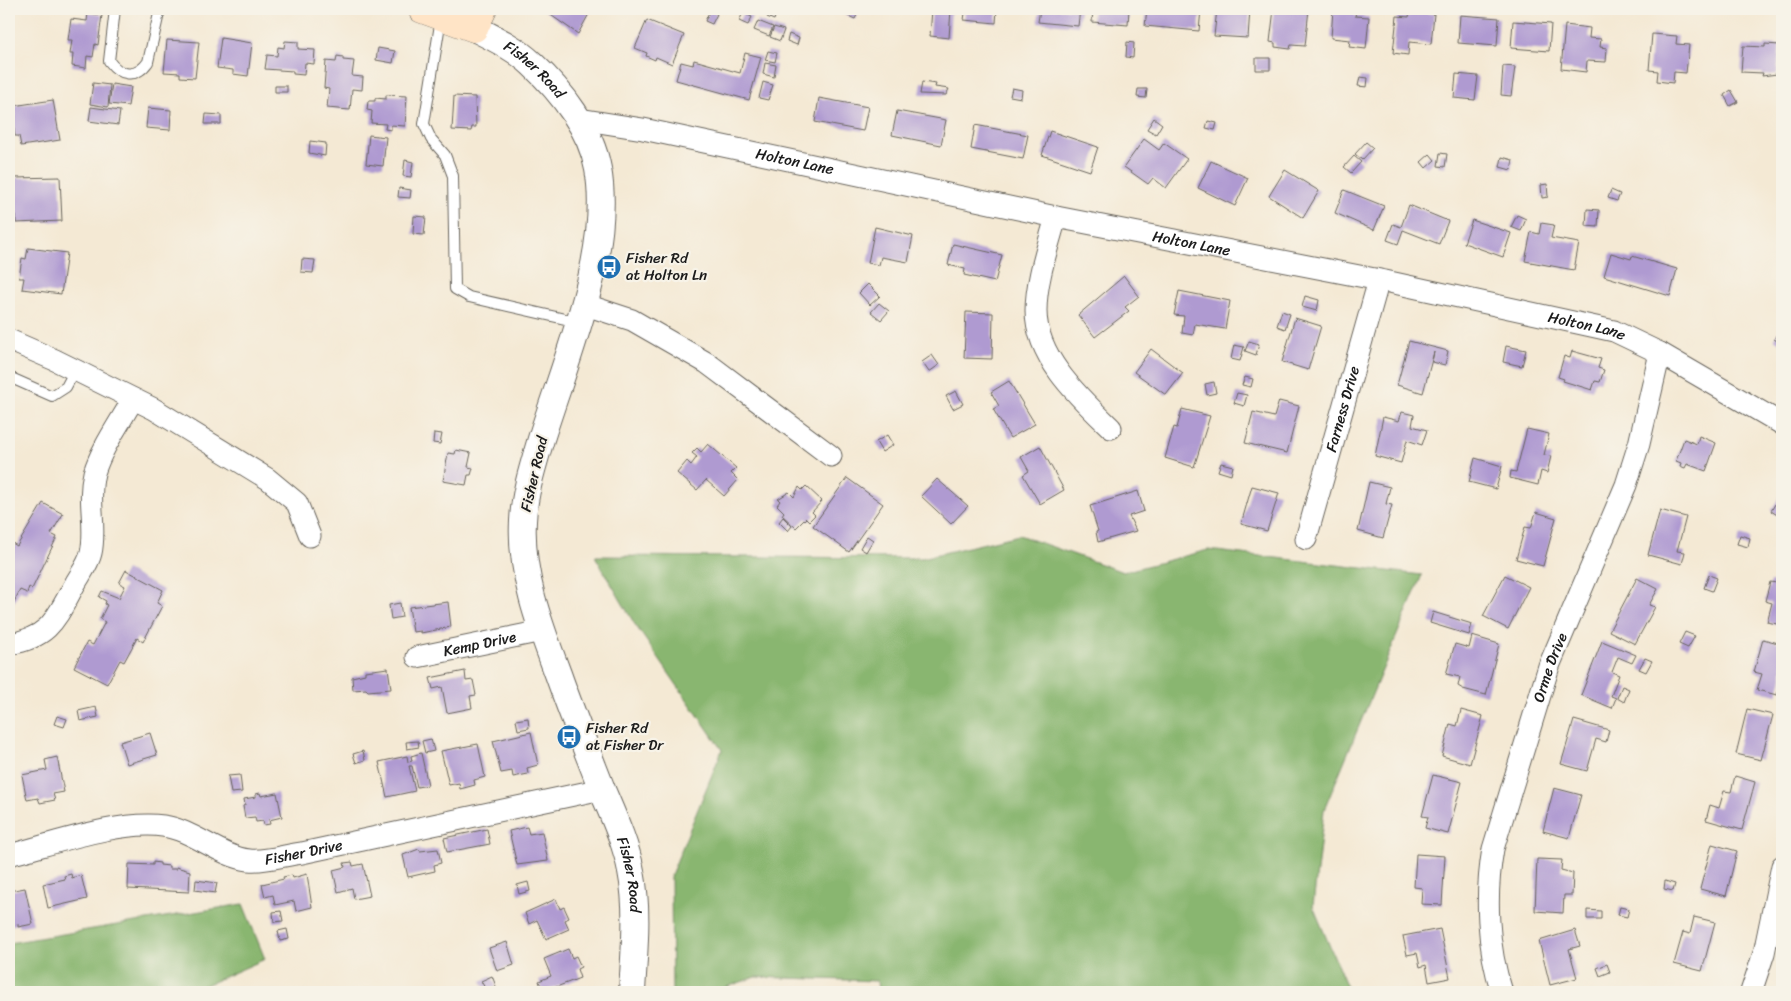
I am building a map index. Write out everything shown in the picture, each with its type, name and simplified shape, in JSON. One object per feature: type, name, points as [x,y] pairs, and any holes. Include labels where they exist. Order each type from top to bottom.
[{"type":"main road","points":[[432,12],[478,18]]},
{"type":"street","name":"Fisher Road","points":[[478,18],[505,44],[532,63],[579,118],[598,170],[601,209],[598,245],[581,313],[538,449],[528,486],[523,522],[528,579],[542,631],[602,790],[624,842],[631,872],[635,904],[632,992]]},
{"type":"street","name":"Holton Lane","points":[[579,118],[643,129],[1056,217],[1379,280],[1614,331],[1660,353],[1782,424]]},
{"type":"street","points":[[1056,217],[1036,310],[1041,340],[1062,375],[1087,405],[1111,428]]},
{"type":"street","name":"Farness Drive","points":[[1306,539],[1379,280]]},
{"type":"street","points":[[581,313],[632,320],[692,354],[832,456]]},
{"type":"street","points":[[10,343],[75,370],[133,399],[268,479],[297,503],[310,536]]},
{"type":"street","name":"Orme Drive","points":[[1502,992],[1493,959],[1488,901],[1489,869],[1493,849],[1549,666],[1626,485],[1639,444],[1660,353]]},
{"type":"street","points":[[9,644],[30,641],[44,632],[56,618],[91,555],[93,536],[90,490],[94,472],[103,451],[133,399]]},
{"type":"street","name":"Kemp Drive","points":[[417,657],[542,631]]},
{"type":"street","name":"Fisher Drive","points":[[9,855],[108,831],[151,825],[176,829],[240,858],[259,860],[302,853],[602,790]]},
{"type":"street","points":[[1751,992],[1764,953],[1782,866]]},
{"type":"lane","points":[[115,9],[109,61],[122,74],[132,74],[144,67],[148,62],[160,9]]},
{"type":"lane","points":[[432,12],[424,124],[430,139],[445,155],[453,176],[455,289],[469,297],[581,313]]},
{"type":"lane","points":[[9,377],[52,396],[66,387],[75,370]]},
{"type":"green space","points":[[1019,535],[1123,572],[1208,550],[1422,575],[1324,810],[1313,906],[1349,992],[878,992],[877,981],[755,977],[713,992],[672,992],[671,875],[722,750],[634,623],[595,556],[922,558]]},
{"type":"green space","points":[[243,904],[265,959],[190,992],[9,992],[9,943]]},
{"type":"building","points":[[542,9],[586,9],[590,12],[578,34]]},
{"type":"building","points":[[771,9],[778,9],[774,20],[767,17]]},
{"type":"building","points":[[836,9],[860,9],[855,19]]},
{"type":"building","points":[[932,9],[951,9],[949,38],[930,36]]},
{"type":"building","points":[[957,9],[997,9],[996,23],[964,20],[965,13],[957,12]]},
{"type":"building","points":[[1040,9],[1080,9],[1078,26],[1038,22]]},
{"type":"building","points":[[1093,9],[1129,9],[1128,25],[1092,22]]},
{"type":"building","points":[[1147,9],[1201,9],[1199,31],[1145,26]]},
{"type":"building","points":[[1217,9],[1250,9],[1248,38],[1214,36]]},
{"type":"building","points":[[1274,9],[1309,9],[1305,46],[1291,45],[1290,49],[1275,47],[1275,43],[1270,42]]},
{"type":"building","points":[[1333,9],[1356,11],[1355,16],[1369,17],[1366,49],[1349,47],[1350,40],[1331,38]]},
{"type":"building","points":[[710,10],[717,14],[712,24],[705,21]]},
{"type":"building","points":[[1410,11],[1434,14],[1431,44],[1409,42],[1408,55],[1393,53],[1397,16],[1409,17]]},
{"type":"building","points":[[88,13],[102,15],[98,45],[95,44],[93,57],[87,56],[86,68],[72,66],[73,54],[70,54],[72,40],[68,40],[71,19],[87,21]]},
{"type":"building","points":[[743,13],[752,17],[748,25],[739,21]]},
{"type":"building","points":[[1460,15],[1499,18],[1497,46],[1458,43]]},
{"type":"building","points":[[647,20],[684,35],[672,64],[656,57],[655,60],[646,56],[647,53],[635,48]]},
{"type":"building","points":[[758,21],[773,27],[769,36],[754,30]]},
{"type":"building","points":[[1513,21],[1551,24],[1549,51],[1511,48]]},
{"type":"building","points":[[1565,25],[1590,28],[1589,38],[1601,39],[1600,47],[1607,48],[1606,62],[1587,61],[1586,72],[1561,69]]},
{"type":"building","points":[[774,27],[784,30],[780,41],[770,37]]},
{"type":"building","points":[[789,34],[799,38],[797,45],[787,41]]},
{"type":"building","points":[[1652,34],[1677,36],[1676,44],[1689,45],[1686,73],[1674,72],[1673,83],[1657,81],[1658,71],[1649,70]]},
{"type":"building","points":[[221,38],[252,43],[248,76],[233,74],[233,70],[217,68]]},
{"type":"building","points":[[167,40],[199,42],[195,78],[180,77],[180,73],[164,72]]},
{"type":"building","points":[[285,41],[298,42],[298,49],[315,50],[314,64],[305,63],[304,75],[293,74],[293,71],[265,69],[267,55],[277,56],[278,47],[284,48]]},
{"type":"building","points":[[1127,42],[1134,43],[1133,58],[1126,57]]},
{"type":"building","points":[[1765,44],[1780,45],[1777,74],[1762,76],[1763,73],[1741,72],[1743,46],[1765,47]]},
{"type":"building","points":[[378,48],[395,51],[393,63],[376,60]]},
{"type":"building","points":[[768,51],[777,53],[775,62],[765,60]]},
{"type":"building","points":[[745,53],[761,57],[749,100],[676,80],[681,62],[693,65],[694,60],[740,73]]},
{"type":"building","points":[[337,56],[343,57],[343,60],[354,61],[352,76],[363,77],[362,90],[352,89],[350,110],[327,108],[329,89],[324,88],[326,61],[336,62]]},
{"type":"building","points":[[1256,58],[1270,58],[1270,70],[1256,70]]},
{"type":"building","points":[[765,63],[776,65],[774,77],[763,74]]},
{"type":"building","points":[[1503,66],[1515,67],[1511,96],[1501,95]]},
{"type":"building","points":[[1456,74],[1478,76],[1475,100],[1454,98]]},
{"type":"building","points":[[1360,77],[1368,78],[1367,87],[1358,86]]},
{"type":"building","points":[[763,82],[773,85],[768,100],[759,98]]},
{"type":"building","points":[[922,82],[936,84],[935,87],[949,89],[946,95],[920,94]]},
{"type":"building","points":[[93,83],[110,85],[108,107],[90,104]]},
{"type":"building","points":[[112,84],[131,87],[128,106],[109,104]]},
{"type":"building","points":[[275,86],[287,86],[287,92],[275,92]]},
{"type":"building","points":[[1012,88],[1022,90],[1021,98],[1010,96]]},
{"type":"building","points":[[1138,89],[1147,89],[1146,98],[1137,97]]},
{"type":"building","points":[[1731,90],[1738,102],[1730,106],[1724,95]]},
{"type":"building","points":[[386,95],[407,96],[405,126],[391,125],[391,130],[385,129],[386,124],[371,123],[372,111],[367,110],[368,101],[375,101],[375,98],[386,99]]},
{"type":"building","points":[[454,96],[475,97],[476,127],[472,127],[471,131],[452,130]]},
{"type":"building","points":[[819,98],[868,107],[863,131],[815,122]]},
{"type":"building","points":[[53,100],[60,140],[21,146],[19,136],[15,136],[12,116],[15,115],[13,106]]},
{"type":"building","points":[[91,107],[120,111],[118,125],[89,121]]},
{"type":"building","points":[[148,108],[171,110],[170,130],[146,128]]},
{"type":"building","points":[[897,111],[946,120],[941,145],[892,135]]},
{"type":"building","points":[[206,114],[221,115],[221,124],[205,124]]},
{"type":"building","points":[[1154,118],[1162,124],[1156,134],[1147,129]]},
{"type":"building","points":[[1208,121],[1217,123],[1215,130],[1206,128]]},
{"type":"building","points":[[975,125],[1028,135],[1023,159],[971,149]]},
{"type":"building","points":[[1050,131],[1098,147],[1090,171],[1042,155]]},
{"type":"building","points":[[369,135],[386,137],[383,166],[366,164]]},
{"type":"building","points":[[1144,139],[1159,150],[1164,143],[1187,159],[1166,188],[1153,178],[1148,184],[1124,167]]},
{"type":"building","points":[[310,141],[326,143],[325,156],[309,153]]},
{"type":"building","points":[[1366,142],[1373,148],[1362,160],[1355,154]]},
{"type":"building","points":[[1440,153],[1447,154],[1445,167],[1438,166]]},
{"type":"building","points":[[1430,154],[1435,160],[1426,168],[1421,162]]},
{"type":"building","points":[[1354,156],[1361,162],[1351,173],[1344,167]]},
{"type":"building","points":[[1502,157],[1513,160],[1511,170],[1500,167]]},
{"type":"building","points":[[405,160],[413,162],[411,177],[403,176]]},
{"type":"building","points":[[1211,161],[1248,178],[1235,206],[1198,188]]},
{"type":"building","points":[[1285,170],[1319,191],[1303,218],[1269,196]]},
{"type":"building","points":[[60,177],[62,221],[16,223],[14,178]]},
{"type":"building","points":[[1547,184],[1548,197],[1542,198],[1541,185]]},
{"type":"building","points":[[399,188],[411,190],[410,198],[398,197]]},
{"type":"building","points":[[1344,190],[1384,206],[1374,230],[1335,213]]},
{"type":"building","points":[[1611,190],[1620,194],[1617,201],[1608,198]]},
{"type":"building","points":[[1409,205],[1448,221],[1439,244],[1403,230],[1398,244],[1387,240],[1393,224],[1401,227]]},
{"type":"building","points":[[1587,209],[1599,210],[1598,227],[1586,226]]},
{"type":"building","points":[[1517,215],[1526,219],[1521,231],[1511,227]]},
{"type":"building","points":[[414,216],[426,217],[424,235],[413,234]]},
{"type":"building","points":[[1472,220],[1511,233],[1503,257],[1464,243]]},
{"type":"building","points":[[1541,223],[1554,225],[1551,238],[1579,243],[1574,270],[1525,261],[1531,232],[1539,234]]},
{"type":"building","points":[[875,227],[913,236],[908,262],[881,257],[879,265],[868,263]]},
{"type":"building","points":[[953,244],[1002,255],[995,282],[964,275],[965,269],[948,265]]},
{"type":"building","points":[[28,248],[67,253],[61,294],[22,289],[24,278],[19,278],[22,258],[26,259]]},
{"type":"building","points":[[1611,253],[1631,259],[1632,256],[1677,269],[1670,296],[1604,276]]},
{"type":"building","points":[[302,259],[315,260],[313,273],[301,272]]},
{"type":"building","points":[[1124,276],[1139,296],[1125,307],[1129,311],[1095,337],[1078,315]]},
{"type":"building","points":[[868,284],[880,296],[870,305],[859,293]]},
{"type":"building","points":[[1179,291],[1230,301],[1225,329],[1195,324],[1193,335],[1182,333],[1184,316],[1174,315]]},
{"type":"building","points":[[1305,296],[1319,300],[1317,311],[1302,307]]},
{"type":"building","points":[[879,303],[889,311],[881,320],[871,312]]},
{"type":"building","points":[[1282,311],[1290,314],[1285,329],[1277,326]]},
{"type":"building","points":[[966,312],[993,313],[992,359],[964,358]]},
{"type":"building","points":[[1295,318],[1321,326],[1308,370],[1282,362]]},
{"type":"building","points":[[1782,326],[1782,344],[1774,339]]},
{"type":"building","points":[[1249,341],[1259,344],[1256,355],[1245,351]]},
{"type":"building","points":[[1409,341],[1448,351],[1445,365],[1432,362],[1434,352],[1423,393],[1397,385]]},
{"type":"building","points":[[1234,345],[1244,347],[1240,361],[1231,359]]},
{"type":"building","points":[[1506,346],[1526,350],[1522,366],[1503,362]]},
{"type":"building","points":[[1151,349],[1183,373],[1166,395],[1134,372]]},
{"type":"building","points":[[1572,351],[1601,359],[1598,368],[1604,370],[1600,382],[1595,381],[1592,390],[1563,381],[1564,379],[1558,377],[1564,356],[1570,358]]},
{"type":"building","points":[[932,355],[939,365],[929,372],[922,362]]},
{"type":"building","points":[[1245,377],[1253,379],[1251,387],[1242,385]]},
{"type":"building","points":[[1009,381],[1035,424],[1010,438],[993,409],[999,406],[991,392]]},
{"type":"building","points":[[1214,382],[1216,393],[1207,395],[1205,384]]},
{"type":"building","points":[[956,391],[963,404],[953,409],[946,396]]},
{"type":"building","points":[[1237,393],[1247,395],[1244,406],[1234,403]]},
{"type":"building","points":[[1279,401],[1299,406],[1287,453],[1245,443],[1253,412],[1274,417]]},
{"type":"building","points":[[1182,409],[1210,416],[1194,467],[1165,458],[1174,427],[1177,428]]},
{"type":"building","points":[[1402,412],[1414,415],[1412,426],[1427,430],[1422,445],[1407,440],[1401,463],[1375,456],[1383,417],[1399,421]]},
{"type":"building","points":[[1527,429],[1549,434],[1544,455],[1551,456],[1547,473],[1541,471],[1538,485],[1510,478],[1511,471],[1516,472]]},
{"type":"building","points":[[434,433],[442,434],[440,444],[433,443]]},
{"type":"building","points":[[887,435],[893,445],[882,452],[876,442]]},
{"type":"building","points":[[1699,436],[1716,443],[1706,471],[1687,464],[1685,468],[1676,461],[1684,439],[1697,444]]},
{"type":"building","points":[[708,444],[736,468],[731,473],[738,480],[724,496],[706,480],[697,490],[677,473],[687,461],[691,465],[697,457],[692,453],[697,448],[701,452]]},
{"type":"building","points":[[1040,446],[1064,490],[1040,504],[1023,475],[1029,471],[1021,457]]},
{"type":"building","points":[[456,450],[471,453],[468,467],[473,468],[471,475],[468,475],[466,485],[443,481],[448,453],[455,454]]},
{"type":"building","points":[[1475,458],[1502,466],[1496,489],[1469,482]]},
{"type":"building","points":[[1221,463],[1233,466],[1231,475],[1218,471]]},
{"type":"building","points":[[847,478],[883,504],[849,552],[813,526]]},
{"type":"building","points":[[937,479],[968,506],[951,524],[921,496]]},
{"type":"building","points":[[1369,482],[1390,487],[1386,504],[1392,505],[1383,538],[1358,531]]},
{"type":"building","points":[[806,486],[822,501],[812,512],[815,515],[809,521],[806,518],[796,528],[782,515],[784,512],[777,505],[780,501],[778,499],[789,492],[794,497],[799,487],[802,490]]},
{"type":"building","points":[[1252,486],[1279,493],[1267,531],[1241,524]]},
{"type":"building","points":[[1138,491],[1144,511],[1129,516],[1136,531],[1098,542],[1096,532],[1098,531],[1090,506]]},
{"type":"building","points":[[1782,492],[1782,518],[1771,511]]},
{"type":"building","points":[[43,503],[63,514],[51,534],[57,537],[32,589],[29,587],[27,593],[20,590],[11,608],[9,607],[9,541],[17,546]]},
{"type":"building","points":[[1660,510],[1686,517],[1677,551],[1685,552],[1682,564],[1648,555]]},
{"type":"building","points":[[1536,512],[1556,518],[1543,566],[1516,559],[1525,527],[1531,528]]},
{"type":"building","points":[[783,517],[792,526],[788,531],[779,522]]},
{"type":"building","points":[[1740,535],[1750,538],[1748,547],[1737,544]]},
{"type":"building","points":[[867,536],[873,540],[866,552],[860,548]]},
{"type":"building","points":[[126,570],[163,590],[157,603],[162,606],[143,642],[137,638],[124,662],[120,660],[107,684],[74,667],[87,642],[93,645],[105,622],[100,619],[107,605],[105,604],[106,601],[99,597],[102,591],[119,598],[125,586],[119,583]]},
{"type":"building","points":[[1782,571],[1782,625],[1767,622],[1772,603],[1765,601],[1770,582],[1779,582]]},
{"type":"building","points":[[1505,575],[1529,587],[1508,629],[1483,616]]},
{"type":"building","points":[[1709,575],[1717,578],[1712,591],[1704,588]]},
{"type":"building","points":[[1637,578],[1658,589],[1649,605],[1655,607],[1635,644],[1609,631]]},
{"type":"building","points":[[448,602],[451,627],[421,633],[421,631],[413,632],[409,607]]},
{"type":"building","points":[[400,603],[402,617],[391,619],[389,605]]},
{"type":"building","points":[[1433,612],[1472,624],[1469,635],[1430,623]]},
{"type":"building","points":[[1685,632],[1695,636],[1688,648],[1679,644]]},
{"type":"building","points":[[1472,636],[1499,644],[1486,695],[1463,689],[1458,686],[1460,677],[1446,674],[1455,644],[1469,648]]},
{"type":"building","points":[[1763,639],[1782,644],[1782,678],[1777,695],[1757,690],[1762,674],[1754,672]]},
{"type":"building","points":[[1602,641],[1636,655],[1632,663],[1618,657],[1612,672],[1619,675],[1611,696],[1616,698],[1612,708],[1581,695]]},
{"type":"building","points":[[1645,658],[1652,661],[1646,672],[1639,669]]},
{"type":"building","points":[[388,668],[391,689],[353,690],[352,677],[365,674],[365,671]]},
{"type":"building","points":[[465,671],[466,681],[473,680],[476,695],[470,696],[472,708],[447,713],[442,687],[433,689],[430,678]]},
{"type":"building","points":[[1622,686],[1629,689],[1624,702],[1617,698]]},
{"type":"building","points":[[96,707],[98,717],[80,721],[78,711]]},
{"type":"building","points":[[1747,709],[1773,715],[1761,760],[1736,754]]},
{"type":"building","points":[[1461,710],[1483,716],[1470,764],[1442,756],[1450,724],[1457,726]]},
{"type":"building","points":[[57,716],[67,719],[64,727],[54,724]]},
{"type":"building","points":[[528,718],[529,728],[518,730],[516,720]]},
{"type":"building","points":[[1574,720],[1609,730],[1606,742],[1596,739],[1587,771],[1561,764]]},
{"type":"building","points":[[531,732],[538,765],[527,768],[528,774],[513,777],[512,771],[501,773],[493,741]]},
{"type":"building","points":[[150,733],[157,755],[127,764],[120,742]]},
{"type":"building","points":[[431,739],[434,751],[425,753],[422,741]]},
{"type":"building","points":[[418,741],[419,747],[407,749],[406,742]]},
{"type":"building","points":[[478,744],[485,777],[474,780],[475,785],[460,789],[459,783],[449,785],[441,751]]},
{"type":"building","points":[[363,751],[365,760],[356,763],[353,754]]},
{"type":"building","points":[[421,753],[428,785],[417,787],[412,766],[409,766],[415,791],[387,797],[379,762],[407,756],[408,762],[412,761],[411,756]]},
{"type":"building","points":[[57,757],[64,792],[53,794],[55,800],[40,803],[38,798],[27,800],[22,775],[47,770],[45,760]]},
{"type":"building","points":[[240,775],[242,792],[231,793],[228,776]]},
{"type":"building","points":[[1433,775],[1462,782],[1448,834],[1425,828],[1428,817],[1422,816]]},
{"type":"building","points":[[1735,776],[1755,782],[1742,830],[1706,820],[1710,805],[1719,808],[1724,791],[1731,792]]},
{"type":"building","points":[[1554,788],[1581,795],[1569,838],[1543,831]]},
{"type":"building","points":[[260,793],[261,796],[277,793],[282,817],[269,820],[270,824],[264,825],[263,821],[256,822],[255,817],[245,818],[244,799],[256,797],[256,794]]},
{"type":"building","points":[[527,827],[529,834],[542,832],[548,861],[517,865],[509,831]]},
{"type":"building","points":[[487,829],[490,844],[447,852],[444,838]]},
{"type":"building","points":[[1712,844],[1737,851],[1726,896],[1700,889]]},
{"type":"building","points":[[419,849],[420,851],[438,849],[441,863],[434,865],[435,871],[408,877],[403,855]]},
{"type":"building","points":[[1416,854],[1445,856],[1442,905],[1421,904],[1422,888],[1414,887]]},
{"type":"building","points":[[1537,859],[1562,860],[1561,870],[1573,873],[1572,895],[1564,895],[1563,913],[1535,911]]},
{"type":"building","points":[[153,862],[169,866],[169,869],[176,869],[176,867],[190,871],[189,892],[128,889],[129,864],[153,865]]},
{"type":"building","points":[[352,862],[353,866],[363,864],[370,896],[354,899],[352,888],[338,892],[333,870],[345,867],[344,863]]},
{"type":"building","points":[[71,874],[72,878],[81,875],[87,899],[48,908],[43,884],[65,879],[64,876]]},
{"type":"building","points":[[307,874],[312,907],[296,911],[294,901],[275,905],[273,895],[265,897],[262,884],[284,879],[283,877],[292,875],[293,878]]},
{"type":"building","points":[[196,880],[217,883],[215,893],[195,890]]},
{"type":"building","points":[[1665,881],[1675,884],[1673,891],[1664,889]]},
{"type":"building","points":[[528,882],[530,891],[519,894],[517,885]]},
{"type":"building","points":[[25,888],[33,924],[18,927],[18,924],[9,926],[9,891]]},
{"type":"building","points":[[556,899],[560,909],[564,907],[569,918],[565,920],[569,929],[546,939],[537,920],[529,924],[525,913]]},
{"type":"building","points":[[1620,907],[1629,909],[1627,917],[1618,915]]},
{"type":"building","points":[[1587,910],[1601,911],[1601,919],[1587,919]]},
{"type":"building","points":[[281,911],[283,921],[274,922],[273,912]]},
{"type":"building","points":[[1694,917],[1715,922],[1702,971],[1674,964],[1683,932],[1690,934]]},
{"type":"building","points":[[287,929],[289,939],[280,941],[278,931]]},
{"type":"building","points":[[1440,929],[1450,978],[1429,982],[1426,965],[1420,967],[1417,953],[1407,955],[1403,936]]},
{"type":"building","points":[[1575,930],[1580,946],[1569,949],[1577,978],[1550,985],[1539,941]]},
{"type":"building","points":[[507,942],[514,965],[497,971],[489,948]]},
{"type":"building","points":[[568,949],[572,958],[576,956],[581,967],[577,969],[580,978],[543,992],[539,981],[551,976],[544,959]]},
{"type":"building","points":[[1607,964],[1610,972],[1600,976],[1597,968]]},
{"type":"building","points":[[492,976],[496,986],[486,990],[481,981]]},
{"type":"place","name":"Fisher Rd at Holton Ln","points":[[609,267]]},
{"type":"place","name":"Fisher Rd at Fisher Dr","points":[[569,737]]}]
